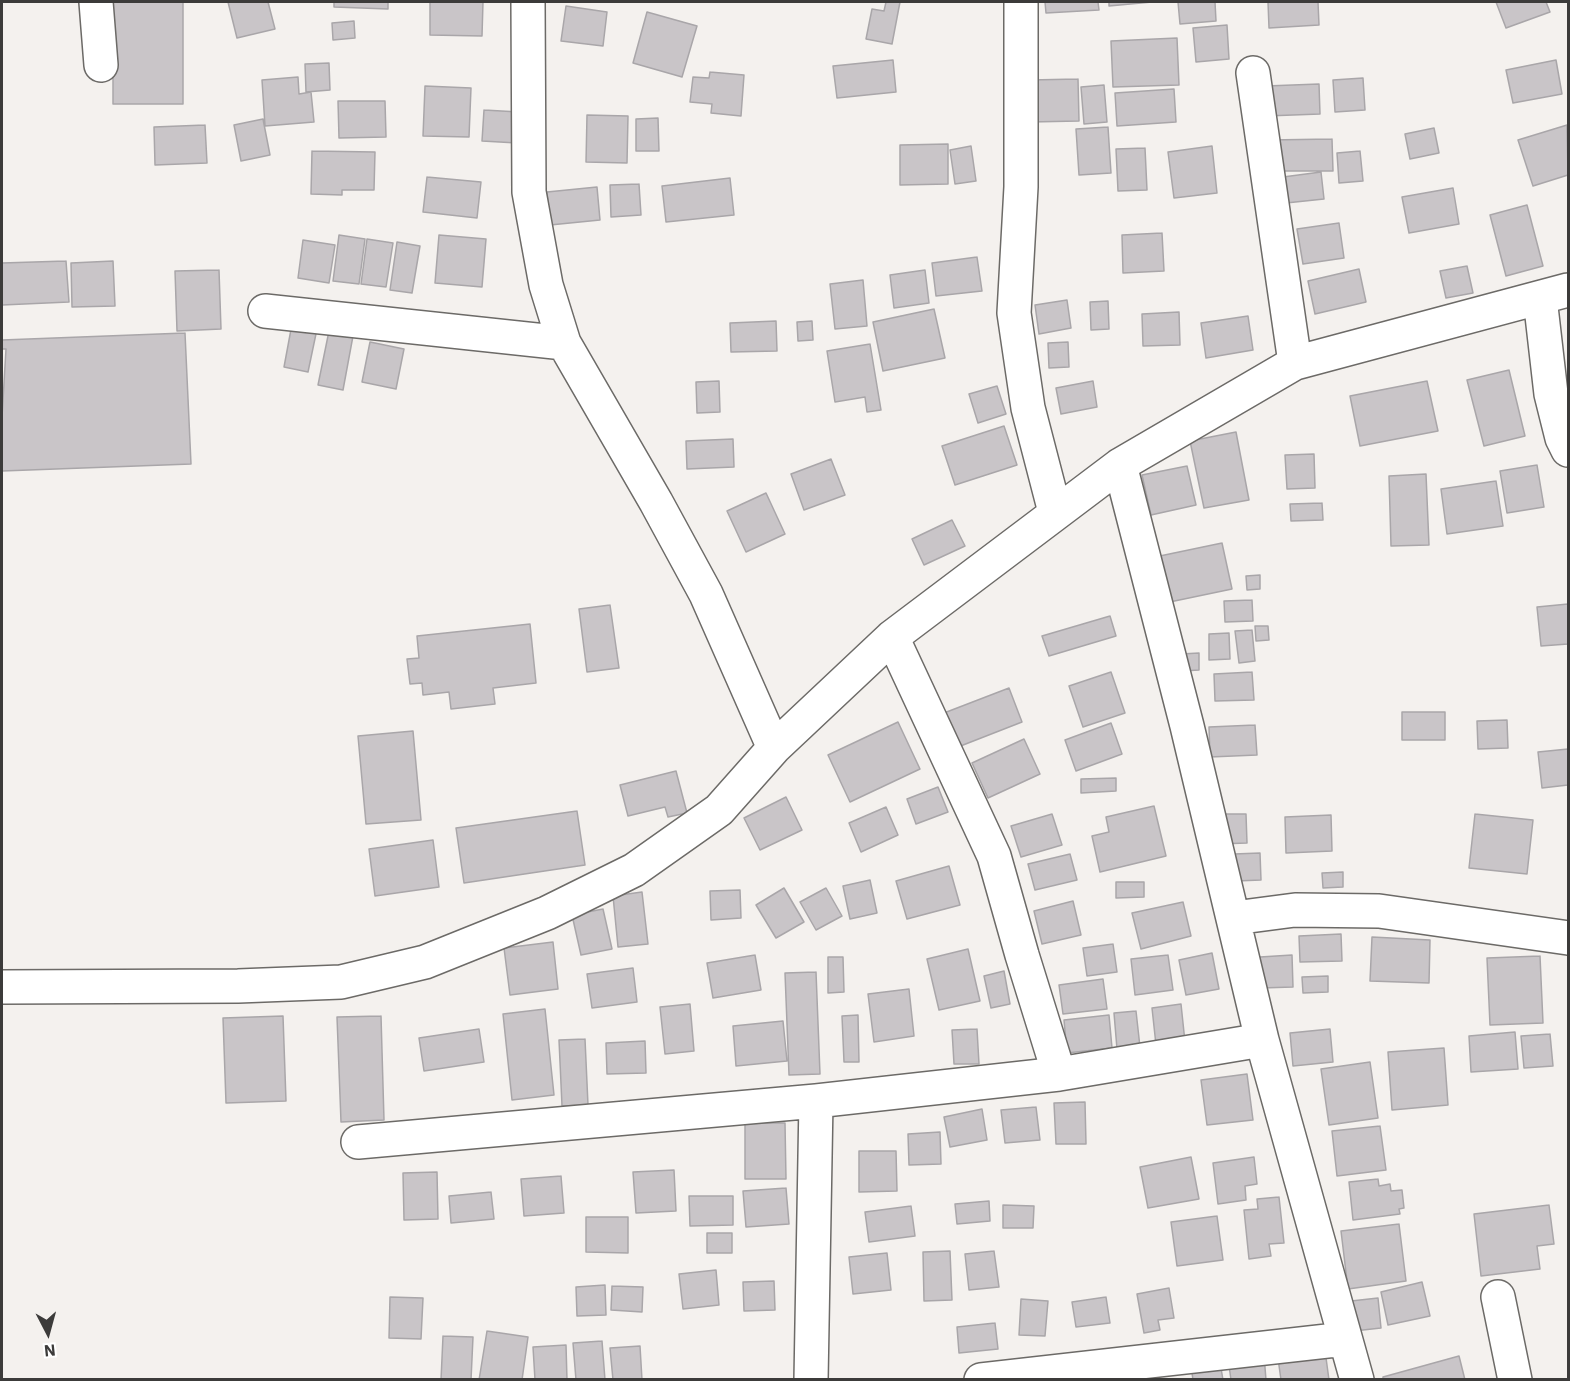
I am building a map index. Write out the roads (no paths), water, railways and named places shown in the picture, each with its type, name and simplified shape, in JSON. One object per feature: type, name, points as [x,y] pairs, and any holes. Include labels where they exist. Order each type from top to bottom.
[{"type":"street","points":[[96,2],[101,65]]},
{"type":"street","points":[[528,2],[529,192],[546,285],[564,343],[706,594],[774,748]]},
{"type":"street","points":[[1021,2],[1021,187],[1014,313],[1028,408],[1055,512]]},
{"type":"street","points":[[1253,73],[1295,363]]},
{"type":"street","points":[[2,987],[238,986],[341,982],[425,962],[547,913],[634,870],[719,810],[774,748],[892,637],[1055,512],[1120,465],[1295,363],[1554,294],[1551,394],[1562,438],[1569,450]]},
{"type":"street","points":[[266,311],[564,343]]},
{"type":"street","points":[[1120,465],[1184,714],[1262,1040],[1358,1380]]},
{"type":"street","points":[[892,637],[994,856],[1059,1074]]},
{"type":"street","points":[[1234,918],[1295,910],[1378,911],[1569,938]]},
{"type":"street","points":[[358,1142],[816,1101],[1059,1074],[1262,1040]]},
{"type":"street","points":[[811,1380],[816,1101]]},
{"type":"street","points":[[1498,1297],[1515,1380]]},
{"type":"street","points":[[981,1380],[1345,1339]]}]
